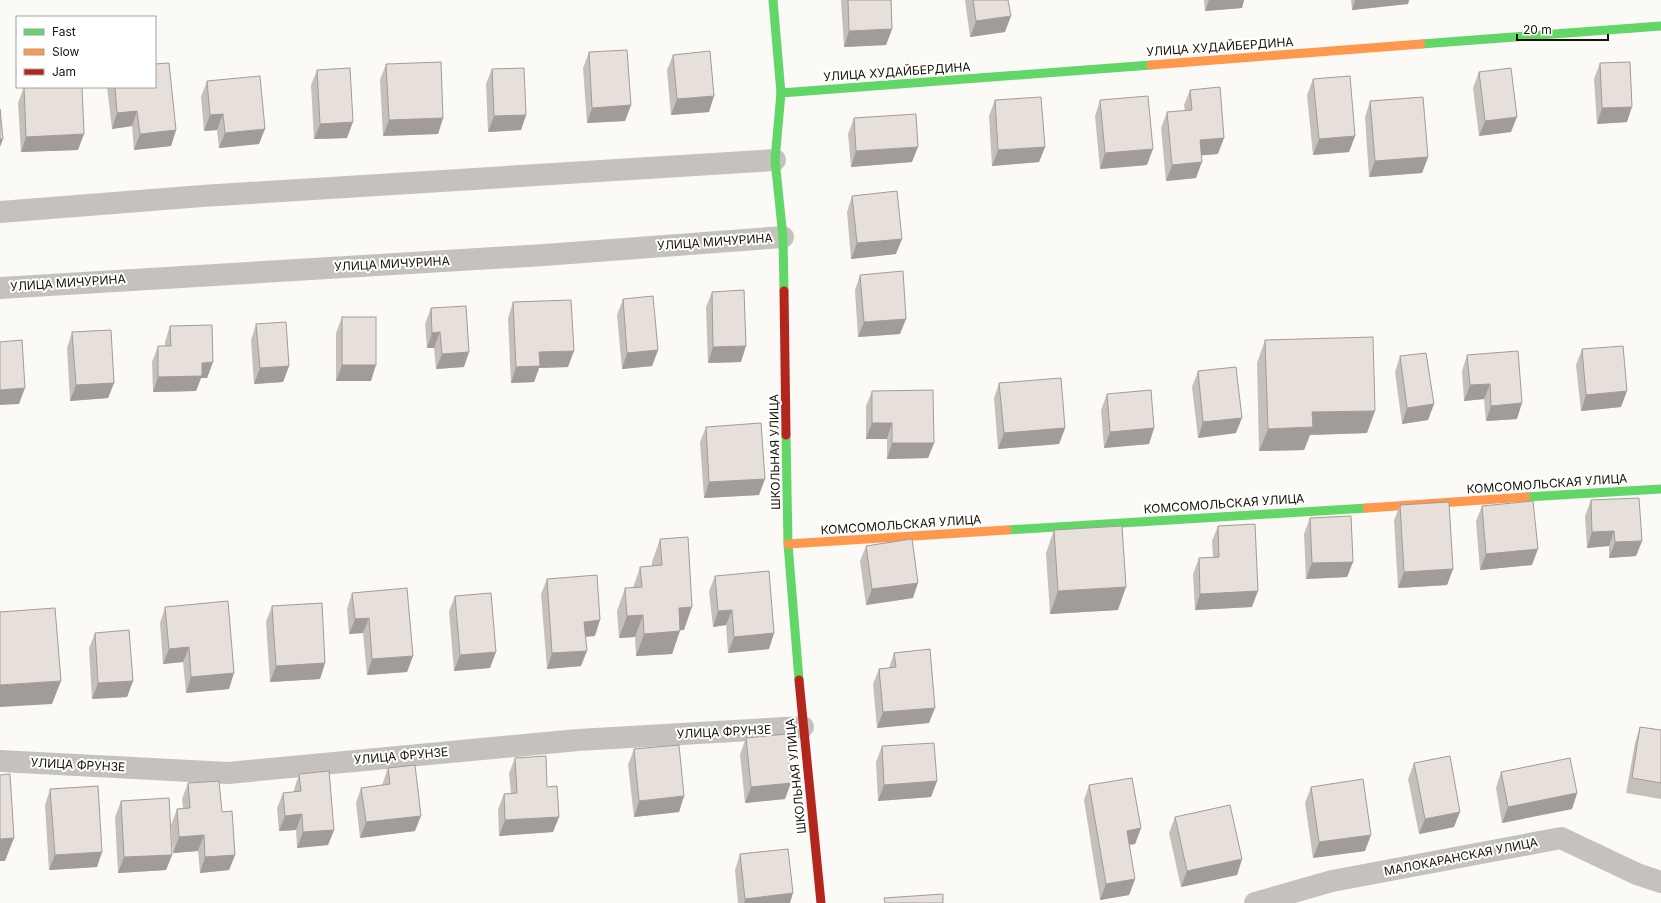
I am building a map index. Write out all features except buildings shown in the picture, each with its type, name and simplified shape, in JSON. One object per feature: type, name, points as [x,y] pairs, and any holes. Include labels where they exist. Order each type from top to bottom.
[{"type":"street","name":"ШКОЛЬНАЯ УЛИЦА","points":[[773,0],[781,93],[775,160],[783,237],[788,544],[803,727],[821,903]]},
{"type":"street","name":"УЛИЦА ХУДАЙБЕРДИНА","points":[[781,93],[1661,26]]},
{"type":"street","points":[[0,212],[210,196],[775,160]]},
{"type":"street","name":"УЛИЦА МИЧУРИНА","points":[[0,288],[544,255],[783,237]]},
{"type":"street","name":"КОМСОМОЛЬСКАЯ УЛИЦА","points":[[788,544],[1661,489]]},
{"type":"street","name":"УЛИЦА ФРУНЗЕ","points":[[0,761],[228,773],[578,740],[803,727]]},
{"type":"street","name":"МАЛОКАРАНСКАЯ УЛИЦА","points":[[1255,903],[1332,881],[1561,838],[1637,874],[1661,882]]},
{"type":"traffic: fast","points":[[773,0],[781,93],[775,160],[783,237],[784,291]]},
{"type":"traffic: fast","points":[[1421,44],[1661,26]]},
{"type":"traffic: fast","points":[[781,93],[1151,65]]},
{"type":"traffic: fast","points":[[786,435],[788,544],[799,680]]},
{"type":"traffic: fast","points":[[1526,497],[1661,489]]},
{"type":"traffic: fast","points":[[1007,530],[1367,508]]},
{"type":"traffic: slow","points":[[1151,65],[1421,44]]},
{"type":"traffic: slow","points":[[1367,508],[1526,497]]},
{"type":"traffic: slow","points":[[788,544],[1007,530]]},
{"type":"traffic: jam","points":[[784,291],[786,435]]},
{"type":"traffic: jam","points":[[799,680],[821,903]]}]
